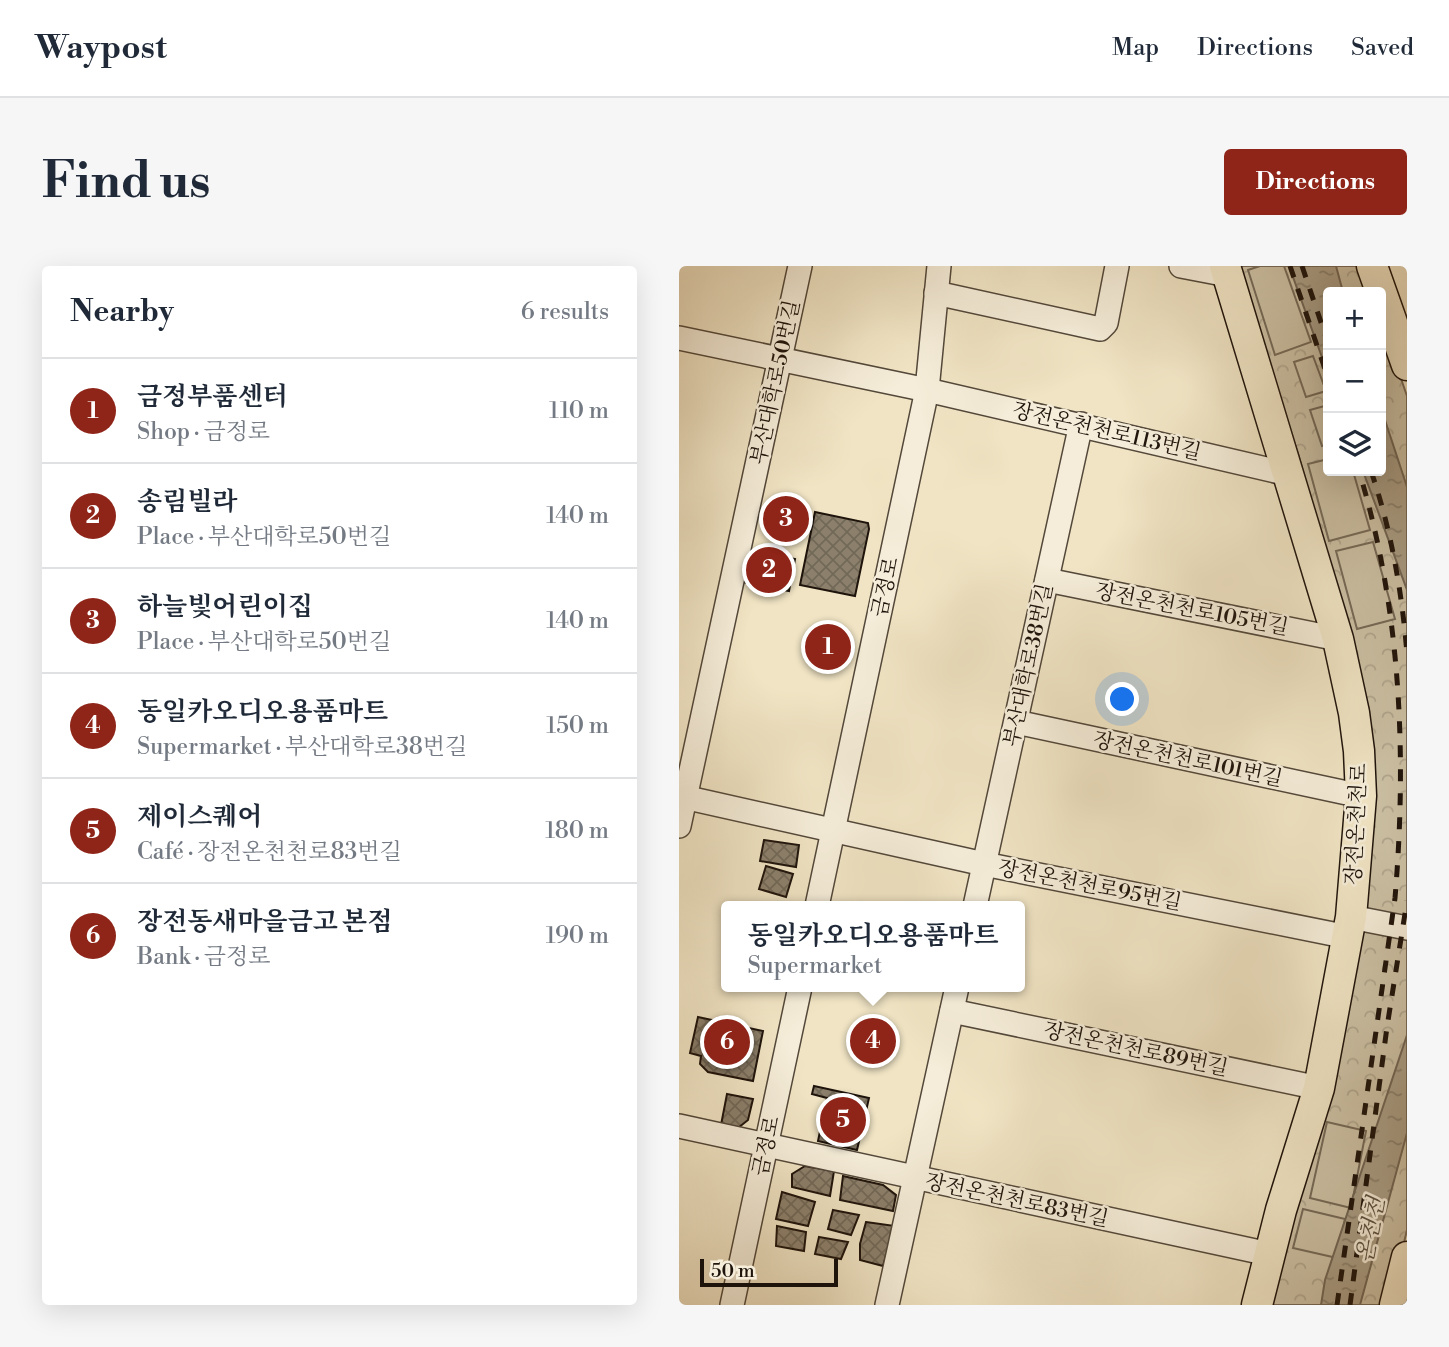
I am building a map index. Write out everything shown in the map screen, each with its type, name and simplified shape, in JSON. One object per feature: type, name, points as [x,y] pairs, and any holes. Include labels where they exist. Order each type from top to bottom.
[{"type":"main road","points":[[1372,266],[1407,365]]},
{"type":"main road","name":"장전온천천로","points":[[1227,271],[1338,639],[1354,713],[1361,796],[1354,925],[1319,1088],[1269,1254],[1257,1305]]},
{"type":"main road","points":[[1395,1305],[1407,1257]]},
{"type":"street","name":"부산대학로50번길","points":[[679,826],[682,796],[800,266]]},
{"type":"street","name":"금정로","points":[[818,901],[926,390],[939,266]]},
{"type":"street","points":[[936,293],[1100,329],[1106,323],[1117,266]]},
{"type":"street","points":[[1181,266],[1227,271]]},
{"type":"street","name":"장전온천천로113번길","points":[[679,338],[1081,424],[1288,474]]},
{"type":"street","name":"부산대학로38번길","points":[[976,901],[1081,424]]},
{"type":"street","name":"장전온천천로105번길","points":[[1047,580],[1338,639]]},
{"type":"street","name":"장전온천천로101번길","points":[[1016,722],[1361,796]]},
{"type":"street","name":"장전온천천로95번길","points":[[682,796],[984,864],[1354,925],[1407,928]]},
{"type":"street","name":"금정로","points":[[733,1305],[799,992]]},
{"type":"street","points":[[887,1305],[956,992]]},
{"type":"street","name":"장전온천천로89번길","points":[[952,1010],[1319,1088]]},
{"type":"street","name":"장전온천천로83번길","points":[[679,1126],[1269,1254]]},
{"type":"green space","points":[[1237,266],[1362,266],[1369,287],[1323,287],[1323,476],[1386,476],[1386,335],[1407,396],[1407,1230],[1389,1305],[1270,1305],[1374,790],[1369,710],[1299,457]]},
{"type":"green space","points":[[1260,266],[1284,266],[1311,342],[1275,355],[1248,270]]},
{"type":"green space","points":[[1313,356],[1323,383],[1323,392],[1306,397],[1294,362]]},
{"type":"green space","points":[[1323,406],[1323,446],[1322,446],[1310,410]]},
{"type":"green space","points":[[1323,460],[1323,476],[1354,476],[1370,530],[1329,541],[1308,464]]},
{"type":"green space","points":[[1373,542],[1395,619],[1357,629],[1336,551]]},
{"type":"green space","points":[[1327,1122],[1366,1131],[1351,1208],[1310,1198]]},
{"type":"green space","points":[[1303,1209],[1345,1219],[1337,1258],[1293,1248]]},
{"type":"water","points":[[1289,266],[1336,266],[1342,287],[1323,287],[1323,360]]},
{"type":"water","points":[[1386,423],[1407,487],[1407,590],[1365,476],[1386,476]]},
{"type":"water","name":"온천천","points":[[1407,1035],[1407,1133],[1360,1305],[1321,1305],[1325,1280]]},
{"type":"building","points":[[770,506],[805,513],[799,538],[785,535],[783,529],[766,525]]},
{"type":"building","points":[[815,512],[868,523],[855,596],[800,585]]},
{"type":"building","points":[[749,550],[795,559],[789,591],[742,582]]},
{"type":"building","points":[[816,634],[844,639],[840,660],[812,654]]},
{"type":"building","points":[[764,840],[799,845],[796,867],[760,861]]},
{"type":"building","points":[[766,866],[793,874],[786,897],[759,889]]},
{"type":"building","points":[[698,1017],[763,1031],[753,1081],[708,1072],[700,1064],[701,1056],[690,1053]]},
{"type":"building","points":[[814,1086],[869,1098],[857,1150],[818,1141],[827,1098],[812,1094]]},
{"type":"building","points":[[727,1094],[753,1099],[748,1120],[738,1128],[721,1125]]},
{"type":"building","points":[[805,1166],[834,1171],[830,1196],[792,1187],[792,1174]]},
{"type":"building","points":[[843,1176],[883,1185],[896,1195],[893,1211],[840,1200]]},
{"type":"building","points":[[782,1192],[815,1202],[808,1226],[776,1219]]},
{"type":"building","points":[[833,1210],[859,1215],[851,1235],[828,1229]]},
{"type":"building","points":[[866,1222],[895,1226],[883,1266],[860,1260],[860,1244]]},
{"type":"building","points":[[777,1226],[806,1232],[804,1251],[776,1246]]},
{"type":"building","points":[[819,1237],[848,1242],[841,1259],[815,1254]]},
{"type":"railway","points":[[1290,266],[1323,363]]},
{"type":"railway","points":[[1302,266],[1323,328]]},
{"type":"railway","points":[[1337,1305],[1395,898],[1399,844],[1400,736],[1392,629],[1384,576],[1360,476]]},
{"type":"railway","points":[[1372,476],[1395,561],[1407,654]]},
{"type":"railway","points":[[1350,1305],[1387,1027],[1407,901]]},
{"type":"place","name":"하늘빛어린이집","points":[[786,519]]},
{"type":"place","name":"송림빌라","points":[[769,570]]},
{"type":"place","name":"금정부품센터","points":[[828,647]]},
{"type":"place","name":"동일카오디오용품마트","points":[[873,1041]]},
{"type":"place","name":"장전동새마을금고 본점","points":[[727,1042]]},
{"type":"place","name":"제이스퀘어","points":[[843,1120]]}]
